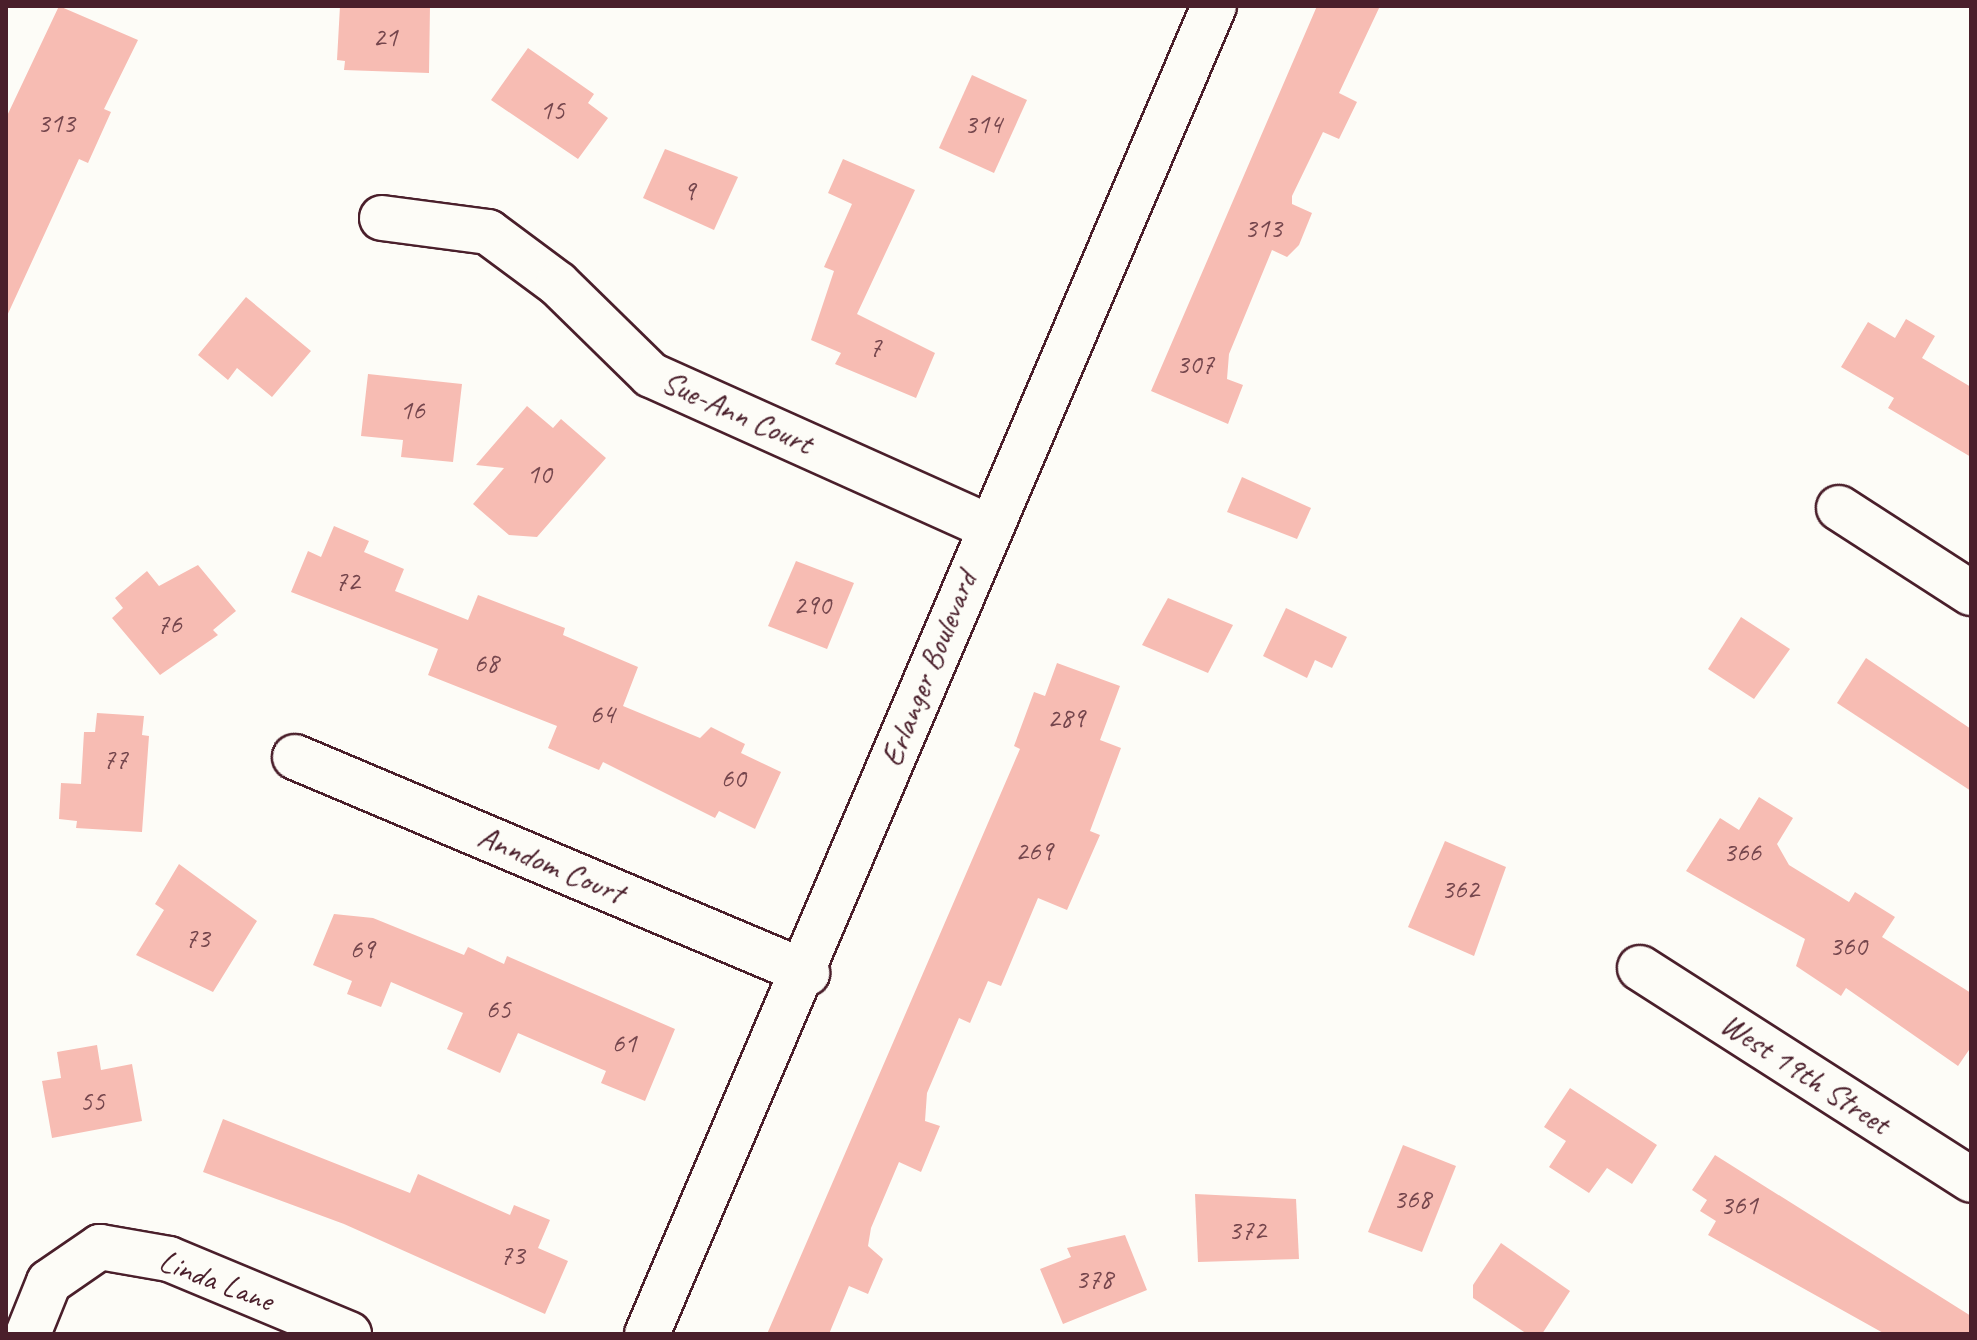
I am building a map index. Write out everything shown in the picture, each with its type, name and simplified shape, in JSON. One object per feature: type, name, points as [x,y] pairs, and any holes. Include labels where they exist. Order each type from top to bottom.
[{"type":"street","name":"Erlanger Boulevard","points":[[647,1334],[807,973],[987,526],[1214,6]]},
{"type":"street","name":"Sue-Ann Court","points":[[382,218],[488,232],[558,284],[651,375],[987,526]]},
{"type":"street","points":[[1839,508],[1971,593]]},
{"type":"street","name":"Anndom Court","points":[[295,757],[807,973]]},
{"type":"street","name":"West 19th Street","points":[[1640,968],[1971,1180]]},
{"type":"street","name":"Linda Lane","points":[[28,1334],[49,1282],[100,1247],[169,1259],[349,1334]]},
{"type":"building","points":[[59,6],[138,40],[104,109],[111,112],[88,163],[79,159],[6,318],[6,118]]},
{"type":"building","points":[[340,6],[430,6],[429,73],[344,70],[345,61],[337,60]]},
{"type":"building","points":[[1317,6],[1380,6],[1339,93],[1357,102],[1339,139],[1323,132],[1292,196],[1292,204],[1312,213],[1299,245],[1287,257],[1272,250],[1229,354],[1227,379],[1243,385],[1228,424],[1151,391]]},
{"type":"building","points":[[528,48],[594,94],[588,103],[608,118],[578,159],[491,100]]},
{"type":"building","points":[[972,75],[1027,100],[994,173],[939,148]]},
{"type":"building","points":[[665,149],[738,177],[714,230],[643,198]]},
{"type":"building","points":[[843,159],[915,190],[857,314],[935,353],[916,398],[835,364],[841,353],[811,340],[834,271],[824,267],[852,204],[828,193]]},
{"type":"building","points":[[246,297],[311,351],[272,397],[237,368],[228,380],[198,355]]},
{"type":"building","points":[[1906,319],[1935,336],[1922,358],[1971,387],[1971,457],[1888,408],[1894,398],[1841,367],[1868,322],[1895,338]]},
{"type":"building","points":[[368,374],[462,384],[453,462],[401,457],[403,440],[361,436]]},
{"type":"building","points":[[527,406],[553,428],[561,419],[606,458],[537,537],[509,535],[473,504],[504,468],[476,465]]},
{"type":"building","points":[[1242,477],[1311,508],[1297,539],[1227,512]]},
{"type":"building","points":[[334,526],[369,541],[364,552],[404,569],[395,591],[468,620],[478,595],[565,628],[563,635],[638,667],[623,706],[700,738],[711,727],[745,744],[741,753],[781,772],[755,829],[719,811],[715,818],[603,762],[599,770],[548,748],[557,726],[428,675],[438,649],[291,592],[308,551],[321,557]]},
{"type":"building","points":[[796,561],[854,583],[827,649],[768,626]]},
{"type":"building","points":[[198,565],[236,611],[213,630],[218,635],[160,675],[112,618],[123,608],[115,598],[147,571],[159,586]]},
{"type":"building","points":[[1168,598],[1233,625],[1208,673],[1142,645]]},
{"type":"building","points":[[1286,608],[1347,637],[1332,668],[1315,660],[1307,678],[1263,656]]},
{"type":"building","points":[[1741,617],[1790,649],[1754,699],[1708,669]]},
{"type":"building","points":[[1866,658],[1971,729],[1971,791],[1837,703]]},
{"type":"building","points":[[1057,663],[1120,686],[1100,740],[1121,748],[1090,831],[1100,835],[1067,910],[1038,898],[1001,986],[988,981],[970,1023],[959,1018],[927,1093],[925,1121],[940,1126],[921,1172],[899,1162],[871,1228],[868,1246],[883,1259],[868,1294],[849,1286],[829,1334],[767,1334],[1020,749],[1014,746],[1034,692],[1045,696]]},
{"type":"building","points":[[97,713],[144,716],[142,735],[149,736],[142,832],[76,828],[77,821],[59,819],[61,783],[81,784],[84,732],[95,732]]},
{"type":"building","points":[[1759,797],[1793,818],[1777,844],[1789,865],[1849,902],[1855,892],[1895,917],[1882,937],[1971,993],[1971,1047],[1958,1066],[1846,988],[1841,996],[1796,966],[1805,939],[1686,871],[1720,818],[1739,830]]},
{"type":"building","points":[[1445,841],[1506,867],[1474,956],[1408,927]]},
{"type":"building","points":[[179,864],[257,921],[213,992],[136,955],[164,910],[155,904]]},
{"type":"building","points":[[334,914],[373,918],[464,955],[468,947],[504,964],[507,956],[675,1029],[645,1101],[601,1083],[606,1071],[518,1033],[500,1073],[447,1049],[463,1013],[391,982],[381,1007],[347,994],[352,981],[313,965]]},
{"type":"building","points":[[97,1045],[101,1070],[132,1064],[142,1121],[52,1138],[42,1081],[61,1078],[57,1052]]},
{"type":"building","points":[[1570,1088],[1657,1145],[1632,1184],[1607,1168],[1589,1193],[1549,1167],[1566,1141],[1544,1127]]},
{"type":"building","points":[[223,1119],[410,1193],[418,1174],[510,1215],[514,1205],[550,1220],[538,1248],[568,1261],[545,1314],[344,1224],[203,1172]]},
{"type":"building","points":[[1403,1145],[1456,1166],[1422,1252],[1368,1232]]},
{"type":"building","points":[[1715,1155],[1971,1316],[1971,1334],[1885,1334],[1708,1235],[1716,1221],[1700,1211],[1707,1200],[1692,1190]]},
{"type":"building","points":[[1195,1194],[1296,1199],[1299,1259],[1198,1262]]},
{"type":"building","points":[[1125,1235],[1147,1290],[1063,1324],[1040,1269],[1071,1257],[1067,1248]]},
{"type":"building","points":[[1501,1243],[1570,1291],[1542,1334],[1527,1334],[1473,1298],[1473,1285]]}]
